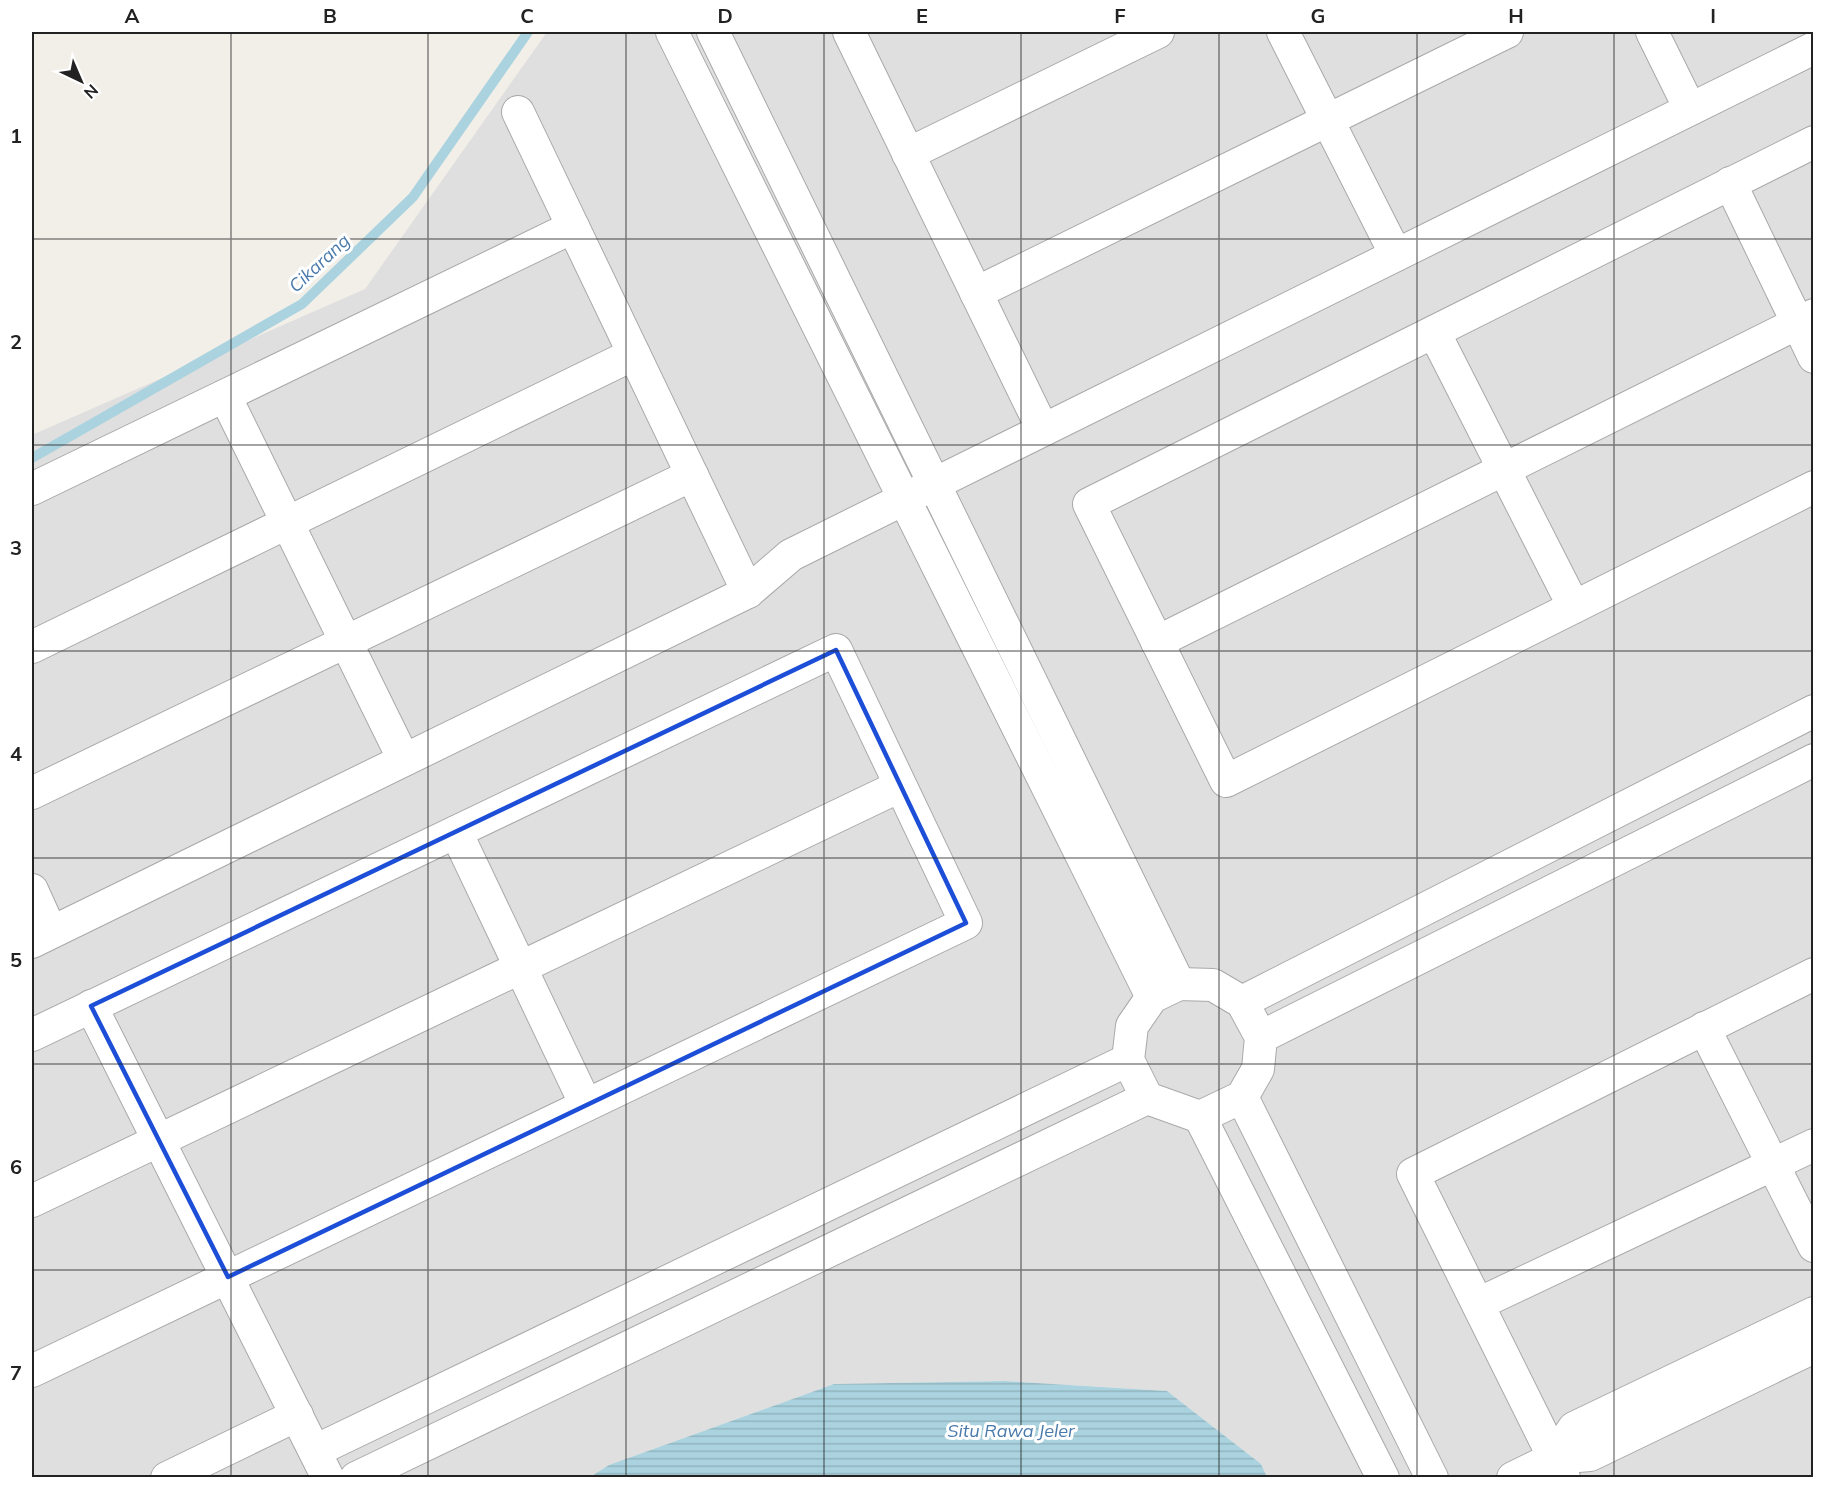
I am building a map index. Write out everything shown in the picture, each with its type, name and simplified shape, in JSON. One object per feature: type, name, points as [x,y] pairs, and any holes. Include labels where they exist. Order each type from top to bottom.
[{"type":"street","points":[[672,32],[1152,998]]},
{"type":"street","points":[[713,32],[1179,984]]},
{"type":"street","points":[[849,32],[1043,430]]},
{"type":"street","points":[[908,154],[1158,32]]},
{"type":"street","points":[[1283,32],[1396,255]]},
{"type":"street","points":[[976,293],[1508,32]]},
{"type":"street","points":[[1652,32],[1690,109]]},
{"type":"street","points":[[32,890],[41,937],[748,592],[791,555],[1814,48]]},
{"type":"street","points":[[518,112],[748,592]]},
{"type":"street","points":[[1814,142],[1089,504],[1226,781],[1814,487]]},
{"type":"street","points":[[1730,183],[1805,319],[1814,357]]},
{"type":"street","points":[[32,489],[573,227]]},
{"type":"street","points":[[1157,642],[1805,319]]},
{"type":"street","points":[[1434,332],[1574,607]]},
{"type":"street","points":[[32,647],[634,354]]},
{"type":"street","points":[[225,396],[404,760]]},
{"type":"street","points":[[32,793],[692,475]]},
{"type":"street","points":[[32,1035],[836,650],[966,923],[32,1371]]},
{"type":"street","points":[[1242,1002],[1814,711]]},
{"type":"street","points":[[1260,1037],[1814,760]]},
{"type":"street","points":[[32,1201],[900,786]]},
{"type":"street","points":[[456,832],[586,1105]]},
{"type":"street","points":[[1570,835],[1586,874]]},
{"type":"street","points":[[1559,1468],[1413,1174],[1814,974]]},
{"type":"street","points":[[1200,1117],[1242,1097],[1258,1069],[1260,1037],[1242,1002],[1213,985],[1179,984],[1152,998],[1132,1026],[1128,1060],[1147,1098],[1200,1117],[1383,1478]]},
{"type":"street","points":[[92,1006],[322,1464],[417,1402],[1128,1060]]},
{"type":"street","points":[[1704,1028],[1814,1246]]},
{"type":"street","points":[[1242,1097],[1432,1478]]},
{"type":"street","points":[[367,1475],[437,1439],[1147,1098]]},
{"type":"street","points":[[1478,1304],[1814,1145]]},
{"type":"street","points":[[729,1251],[749,1289]]},
{"type":"street","points":[[1559,1468],[1574,1428],[1814,1313]]},
{"type":"street","points":[[1513,1478],[1559,1468],[1590,1455],[1814,1347]]},
{"type":"street","points":[[417,1402],[437,1439]]},
{"type":"street","points":[[167,1478],[297,1415]]},
{"type":"highlighted area","points":[[836,650],[966,923],[228,1277],[91,1006]]},
{"type":"shaded area","points":[[547,32],[1813,32],[1813,1477],[1267,1477],[1261,1464],[1167,1391],[1004,1381],[834,1384],[609,1465],[590,1477],[32,1477],[32,435],[365,289]]},
{"type":"water","name":"Situ Rawa Jeler","points":[[1004,1381],[1167,1391],[1261,1464],[1267,1477],[590,1477],[609,1465],[834,1384]]},
{"type":"waterway","name":"Cikarang","points":[[32,458],[302,304],[413,197],[528,32]]}]
